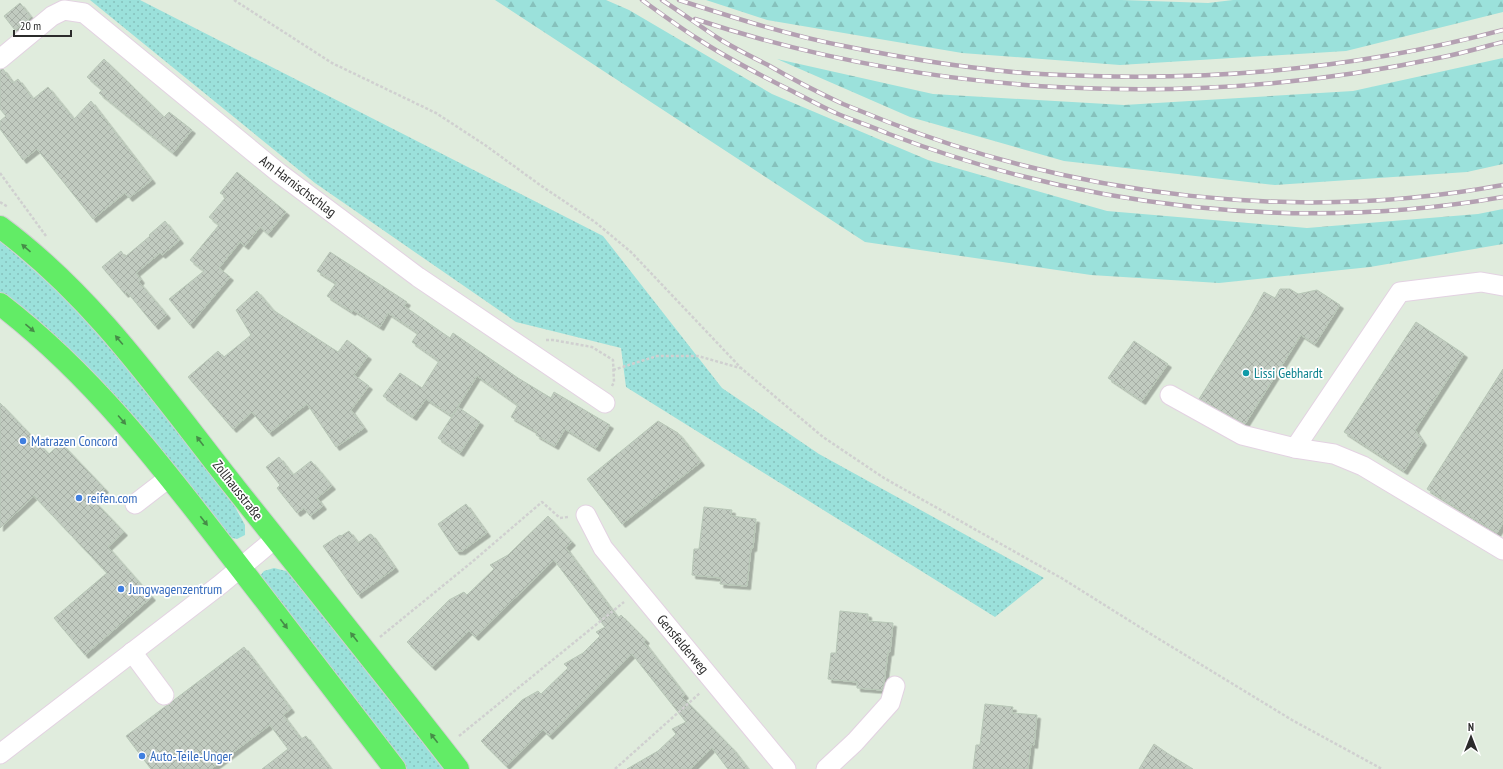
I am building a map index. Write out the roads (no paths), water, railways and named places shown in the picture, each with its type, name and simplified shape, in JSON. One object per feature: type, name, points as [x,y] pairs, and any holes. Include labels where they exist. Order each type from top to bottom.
[{"type":"main road","name":"Zollhausstraße","points":[[0,227],[54,273],[101,320],[163,394],[236,489],[458,769]]},
{"type":"main road","points":[[0,304],[51,346],[98,393],[170,477],[394,769]]},
{"type":"street","name":"Am Harnischschlag","points":[[0,59],[52,16],[64,10],[84,13],[279,173],[418,277],[605,403]]},
{"type":"street","points":[[1295,448],[1400,292],[1481,282],[1503,286]]},
{"type":"street","points":[[1170,395],[1242,435],[1295,448],[1334,454],[1362,466],[1502,548]]},
{"type":"street","points":[[134,504],[170,477]]},
{"type":"street","name":"Gensfelderweg","points":[[586,515],[603,548],[786,769]]},
{"type":"street","points":[[0,754],[240,568],[276,538]]},
{"type":"street","points":[[132,652],[164,695]]},
{"type":"street","points":[[826,769],[855,742],[890,703],[895,686]]},
{"type":"railway","points":[[642,0],[684,30],[720,53],[754,72],[844,117],[963,159],[1038,180],[1114,196],[1192,207],[1270,212],[1348,213],[1426,208],[1503,197]]},
{"type":"railway","points":[[662,0],[744,53],[843,104],[961,148],[1037,169],[1113,185],[1191,196],[1269,202],[1348,202],[1426,196],[1503,185]]},
{"type":"railway","points":[[679,0],[742,20],[827,43],[917,60],[1012,72],[1091,76],[1195,76],[1299,68],[1402,53],[1503,30]]},
{"type":"railway","points":[[695,19],[786,45],[878,66],[972,80],[1066,88],[1161,89],[1256,85],[1350,74],[1443,57],[1503,42]]},
{"type":"place","name":"Lissi Gebhardt","points":[[1246,373]]},
{"type":"place","name":"Matrazen Concord","points":[[23,441]]},
{"type":"place","name":"reifen.com","points":[[79,498]]},
{"type":"place","name":"Jungwagenzentrum","points":[[121,589]]},
{"type":"place","name":"Auto-Teile-Unger","points":[[142,756]]}]
